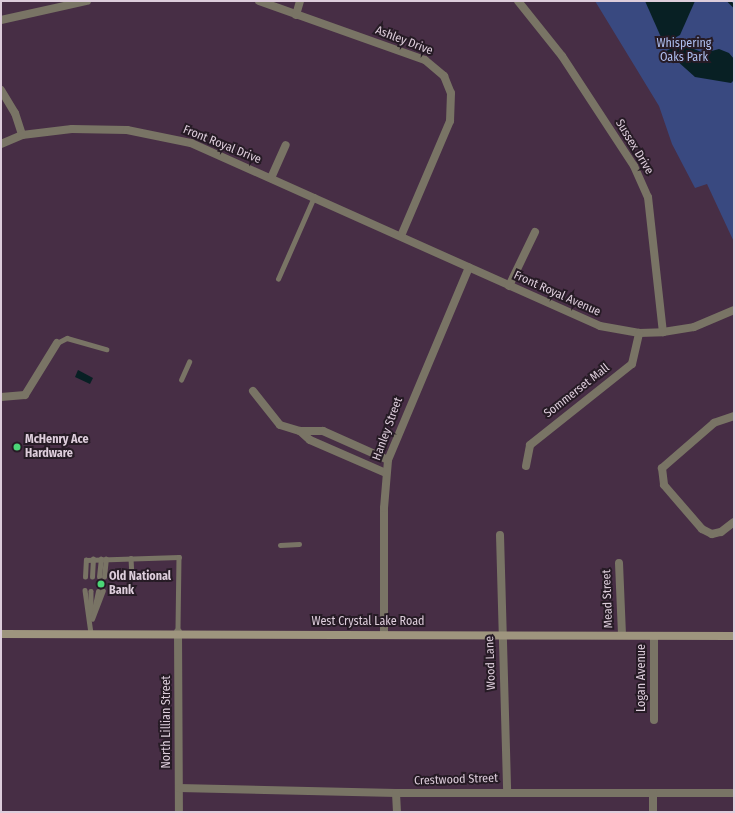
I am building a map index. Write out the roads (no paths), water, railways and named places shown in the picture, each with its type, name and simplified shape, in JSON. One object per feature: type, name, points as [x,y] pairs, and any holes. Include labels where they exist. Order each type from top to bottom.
[{"type":"street","points":[[1,20],[87,1]]},
{"type":"street","name":"Ashley Drive","points":[[259,1],[424,60],[447,81],[452,101],[450,121],[401,236]]},
{"type":"street","points":[[296,15],[300,1]]},
{"type":"street","name":"Sussex Drive","points":[[518,1],[562,56],[634,166],[648,197],[663,332]]},
{"type":"street","points":[[1,90],[16,114],[22,135]]},
{"type":"street","name":"Front Royal Drive","points":[[1,144],[22,135],[72,129],[127,130],[172,137],[271,178],[401,236]]},
{"type":"street","points":[[271,178],[286,145]]},
{"type":"street","points":[[509,286],[535,232]]},
{"type":"street","name":"Front Royal Avenue","points":[[401,236],[600,326],[639,333],[663,332],[694,327],[734,310]]},
{"type":"street","name":"Hanley Street","points":[[384,634],[386,474],[388,460],[469,267]]},
{"type":"street","name":"Sommerset Mall","points":[[526,466],[530,445],[632,364],[639,333]]},
{"type":"street","points":[[1,397],[25,395],[57,343]]},
{"type":"street","points":[[253,391],[280,425],[300,431],[323,431],[388,460]]},
{"type":"street","points":[[734,416],[714,423],[662,468],[664,485],[702,529],[712,534],[722,532],[734,522]]},
{"type":"street","points":[[300,431],[310,440],[386,474]]},
{"type":"street","name":"Wood Lane","points":[[500,535],[507,790]]},
{"type":"street","name":"Mead Street","points":[[619,563],[622,635]]},
{"type":"street","name":"West Crystal Lake Road","points":[[1,634],[178,632],[384,634],[502,633],[734,636]]},
{"type":"street","name":"North Lillian Street","points":[[178,632],[179,812]]},
{"type":"street","name":"Logan Avenue","points":[[654,636],[654,720]]},
{"type":"street","name":"Crestwood Street","points":[[179,788],[396,793],[507,790],[734,793]]},
{"type":"street","points":[[396,793],[397,812]]},
{"type":"street","points":[[653,793],[653,812]]},
{"type":"lane","points":[[278,279],[314,197]]},
{"type":"lane","points":[[57,343],[67,338],[106,349]]},
{"type":"lane","points":[[181,380],[189,362]]},
{"type":"lane","points":[[280,545],[299,544]]},
{"type":"lane","points":[[85,578],[86,560],[179,557],[178,632]]},
{"type":"lane","points":[[131,558],[132,578]]},
{"type":"lane","points":[[92,577],[93,559]]},
{"type":"lane","points":[[102,577],[103,559]]},
{"type":"lane","points":[[85,590],[92,619]]},
{"type":"lane","points":[[91,591],[91,633]]},
{"type":"lane","points":[[92,619],[100,591]]},
{"type":"waterway","points":[[729,1],[734,6]]},
{"type":"place","name":"McHenry Ace Hardware","points":[[17,447]]},
{"type":"place","name":"Old National Bank","points":[[101,584]]},
{"type":"park label","name":"Whispering Oaks Park","points":[[684,51]]}]
